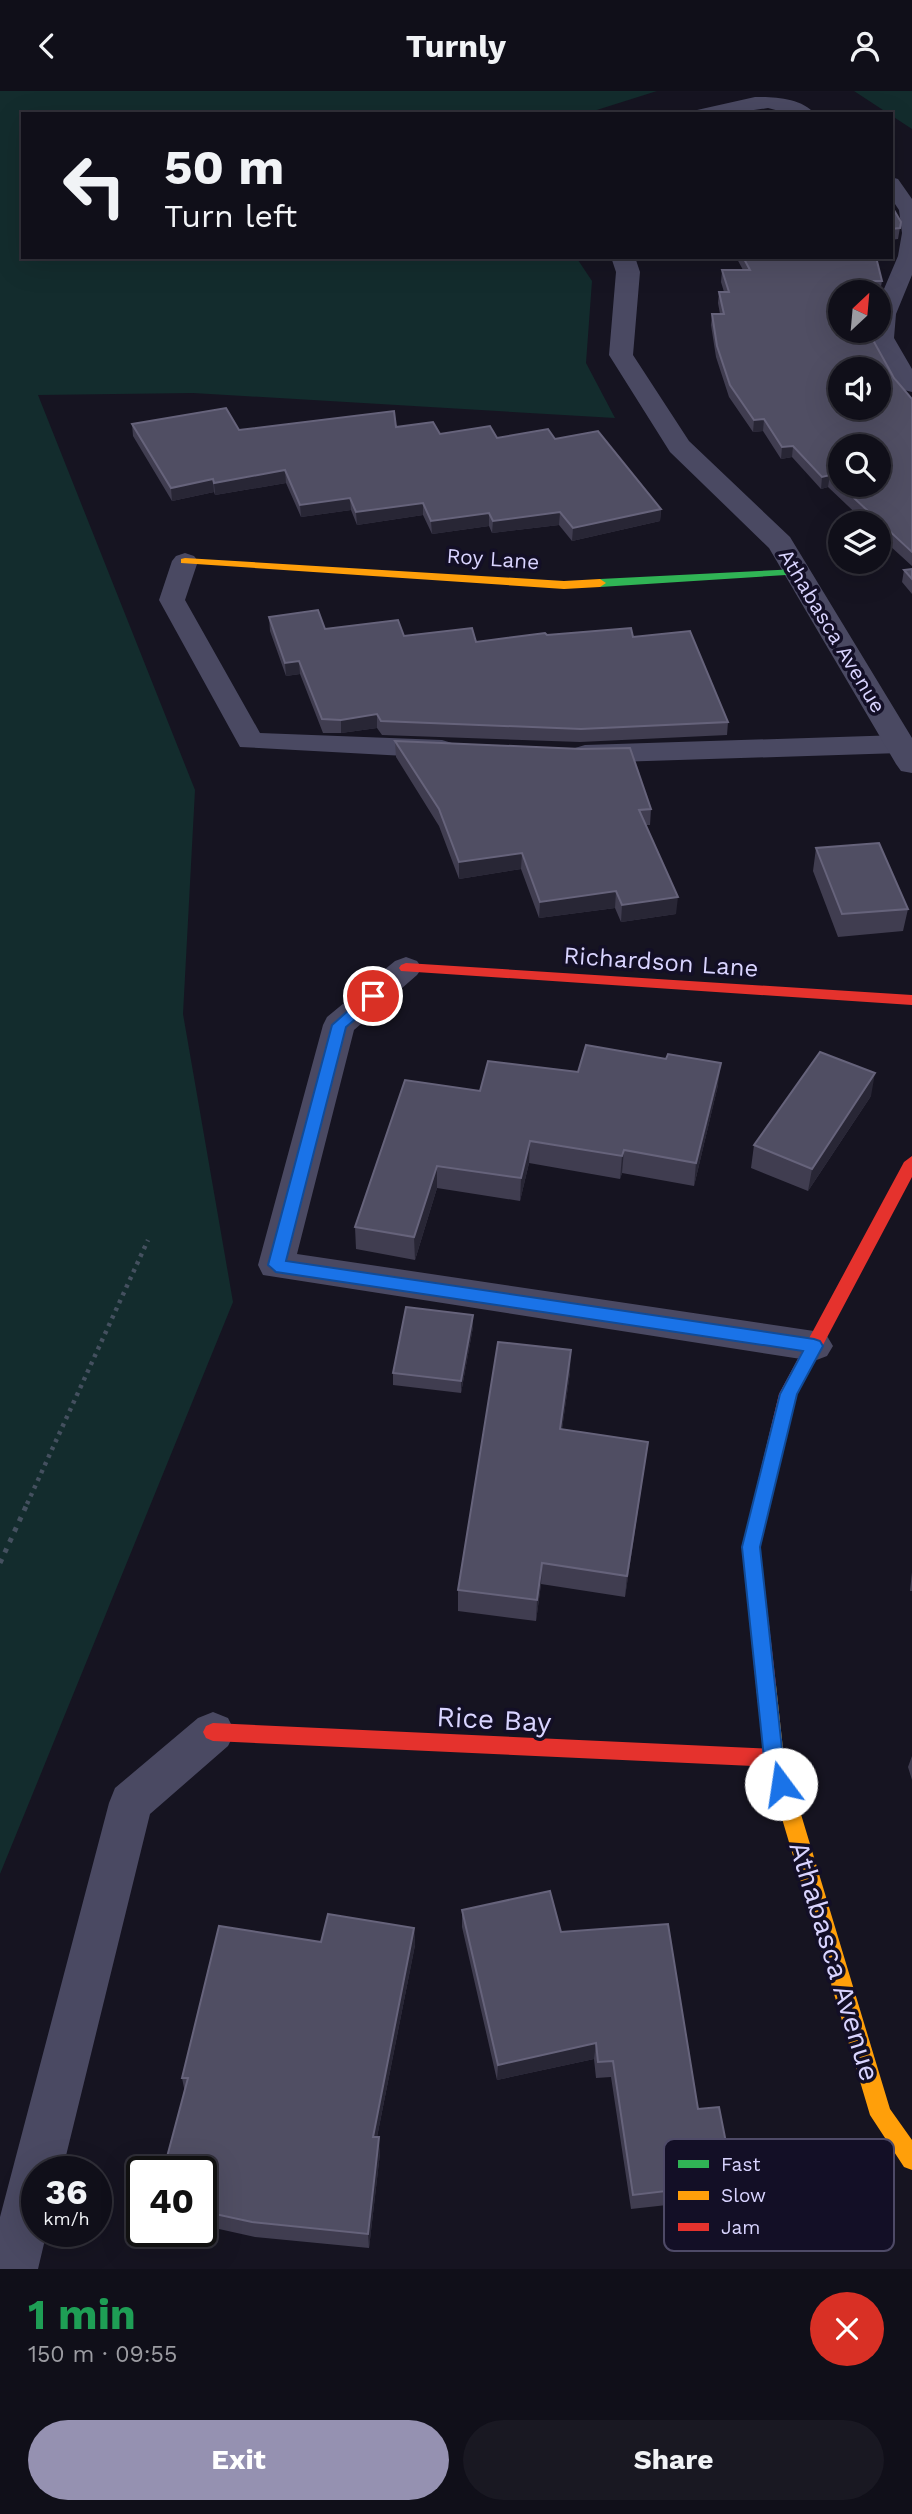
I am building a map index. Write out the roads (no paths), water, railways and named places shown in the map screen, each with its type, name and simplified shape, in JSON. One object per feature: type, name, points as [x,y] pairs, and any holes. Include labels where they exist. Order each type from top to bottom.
[{"type":"street","name":"Athabasca Avenue","points":[[623,259],[628,272],[621,355],[679,446],[780,543],[906,754]]},
{"type":"street","name":"Roy Lane","points":[[186,561],[564,585],[798,572]]},
{"type":"street","name":"Richardson Lane","points":[[406,968],[912,1000]]},
{"type":"street","name":"Athabasca Avenue","points":[[912,1162],[788,1394],[751,1547],[774,1758],[881,2115],[912,2159]]},
{"type":"street","name":"Rice Bay","points":[[213,1732],[774,1758]]},
{"type":"lane","points":[[713,112],[756,102],[784,104],[802,112]]},
{"type":"lane","points":[[893,186],[909,210],[912,233],[909,256],[885,314],[883,338],[912,385]]},
{"type":"lane","points":[[186,561],[172,600],[250,741],[470,750]]},
{"type":"lane","points":[[552,753],[906,754]]},
{"type":"lane","points":[[406,968],[339,1025],[276,1265],[814,1346]]},
{"type":"lane","points":[[41,2156],[131,1803],[213,1732]]},
{"type":"lane","points":[[12,2269],[21,2234]]}]
